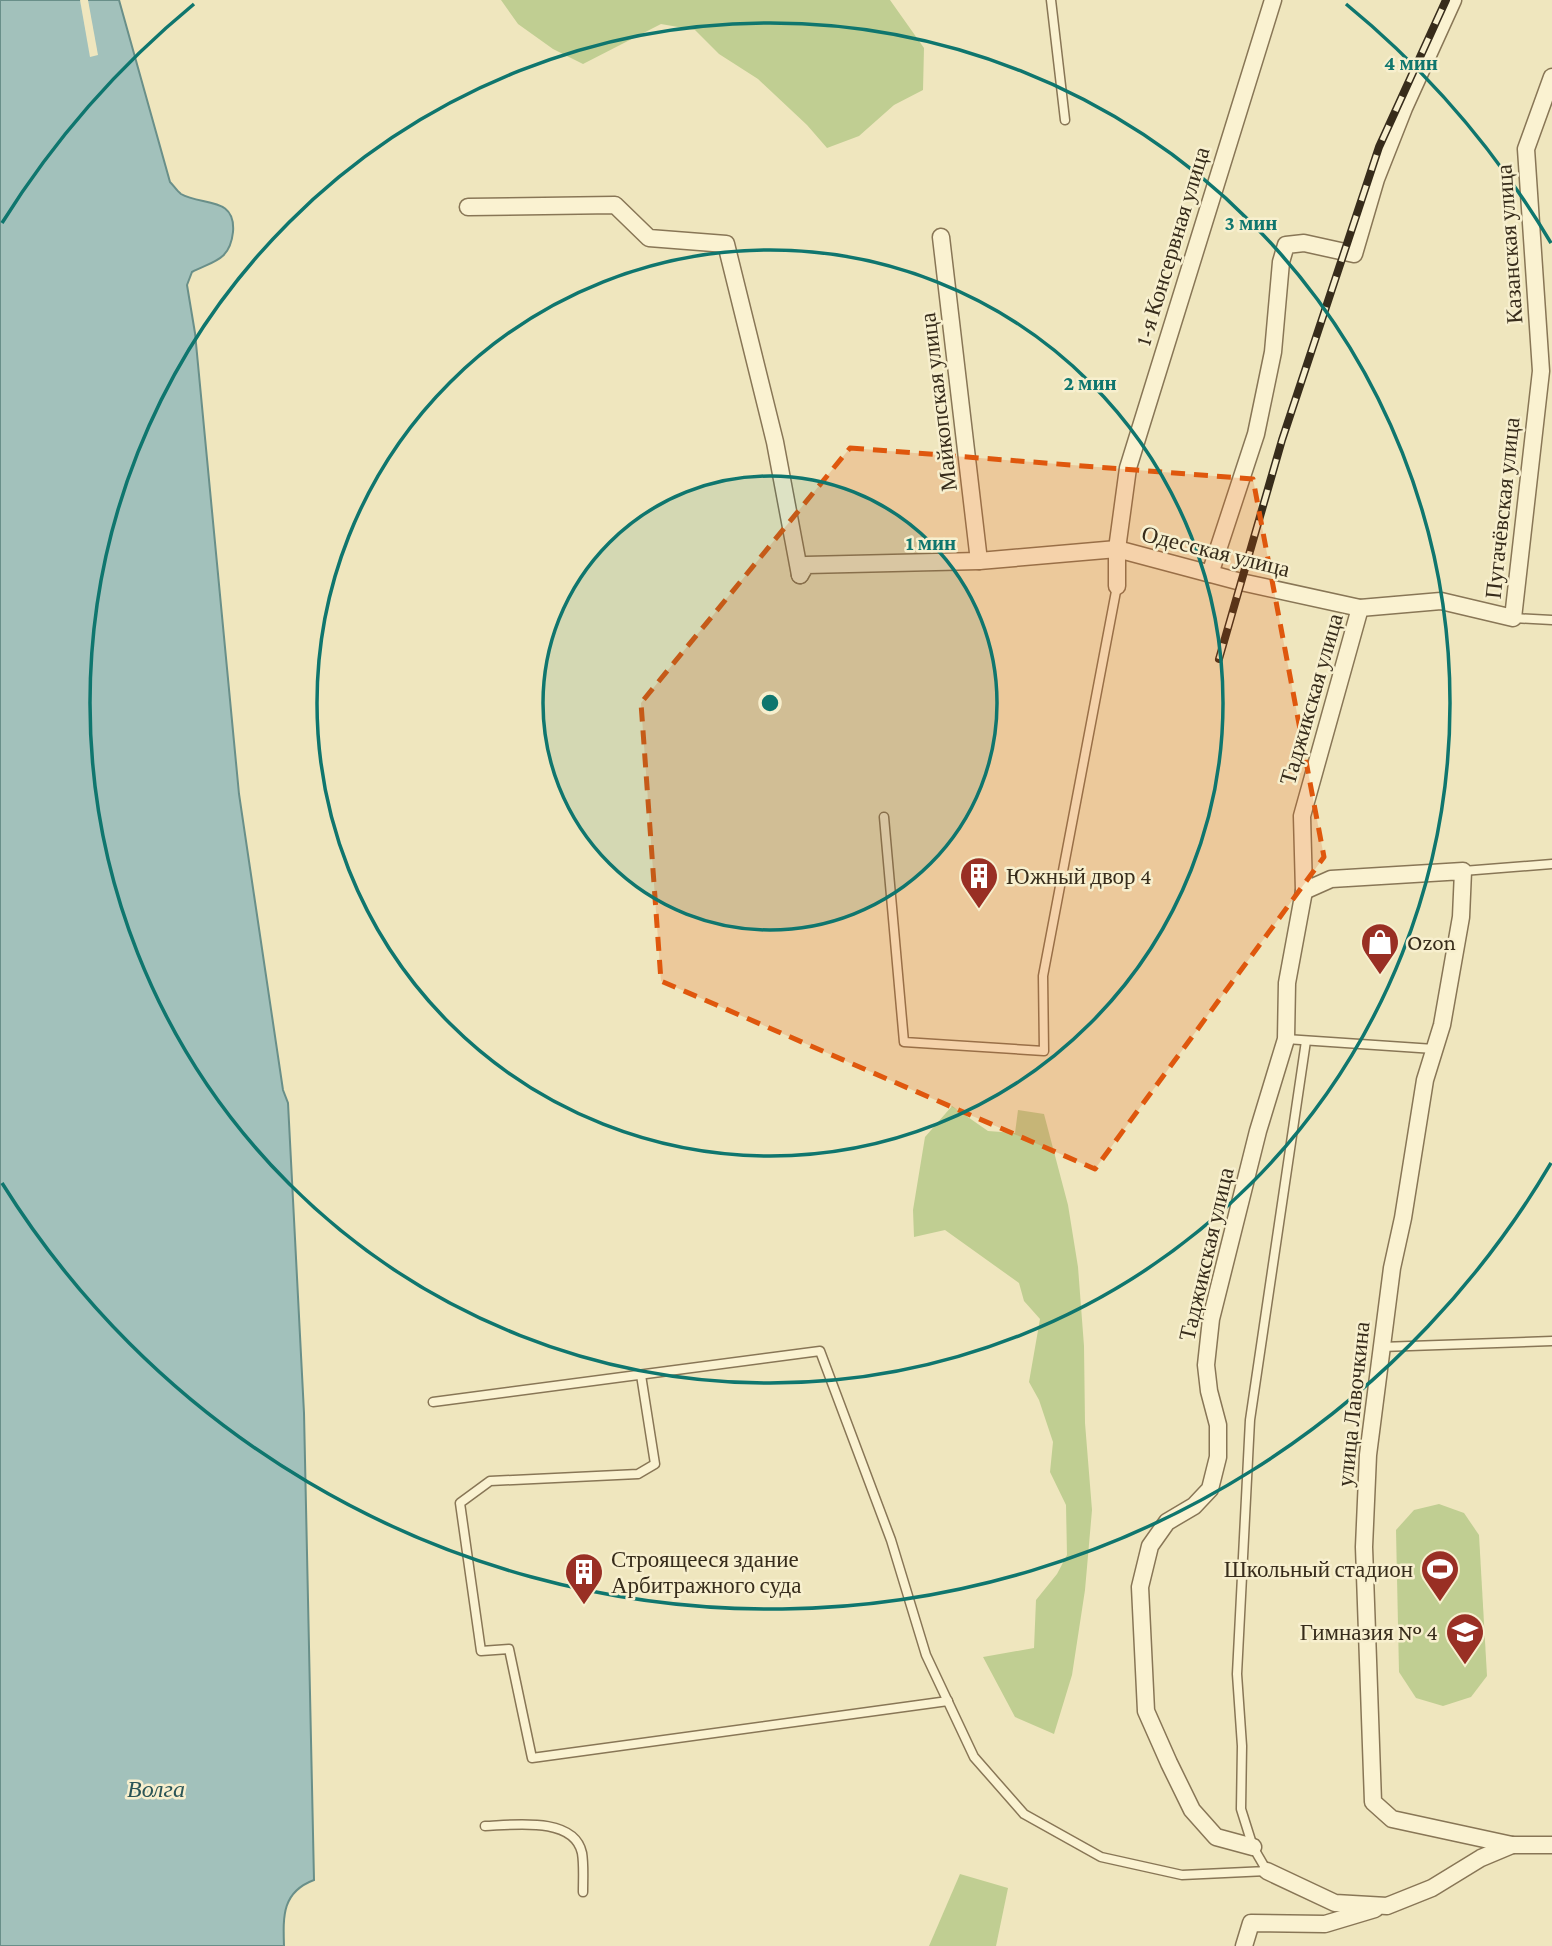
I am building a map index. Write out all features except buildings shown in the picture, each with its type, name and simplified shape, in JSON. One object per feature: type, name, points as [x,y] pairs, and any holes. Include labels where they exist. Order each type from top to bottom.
[{"type":"street","name":"1-я Консервная улица","points":[[1117,586],[1117,549],[1128,468],[1273,0]]},
{"type":"street","points":[[1210,574],[1256,434],[1273,352],[1281,262],[1286,245],[1304,243],[1354,254],[1376,179],[1404,108],[1453,0]]},
{"type":"street","name":"Казанская улица","points":[[1546,371],[1526,149],[1552,77]]},
{"type":"street","name":"Одесская улица","points":[[468,207],[615,205],[649,238],[726,244],[775,442],[800,575],[806,565],[979,561],[1117,549],[1210,574],[1360,608],[1441,601]]},
{"type":"street","name":"Майкопская улица","points":[[941,237],[979,561]]},
{"type":"street","name":"Пугачёвская улица","points":[[1441,601],[1513,618],[1546,371]]},
{"type":"street","name":"Таджикская улица","points":[[1253,1847],[1216,1837],[1192,1810],[1146,1711],[1140,1587],[1150,1546],[1167,1522],[1194,1506],[1210,1489],[1218,1457],[1218,1425],[1209,1391],[1206,1365],[1211,1319],[1258,1131],[1286,1039],[1287,982],[1304,891],[1302,816],[1360,608]]},
{"type":"street","points":[[1304,891],[1331,879],[1463,871]]},
{"type":"street","name":"улица Лавочкина","points":[[1463,871],[1461,917],[1442,1025],[1425,1080],[1381,1347],[1368,1455],[1364,1547],[1373,1802],[1392,1819],[1512,1845]]},
{"type":"street","points":[[1244,1946],[1251,1923],[1325,1924],[1387,1906],[1432,1888],[1481,1858],[1512,1845],[1552,1845]]},
{"type":"street","points":[[1267,1871],[1335,1903],[1387,1906]]},
{"type":"lane","points":[[1051,0],[1065,120]]},
{"type":"lane","points":[[884,817],[904,1042],[1044,1051],[1043,976],[1117,586]]},
{"type":"lane","points":[[1513,618],[1552,620]]},
{"type":"lane","points":[[1463,871],[1552,864]]},
{"type":"lane","points":[[1286,1039],[1434,1049]]},
{"type":"lane","points":[[433,1402],[820,1351],[891,1540],[926,1655],[974,1757],[1024,1814],[1101,1857],[1182,1875],[1267,1871],[1253,1847],[1241,1809],[1242,1746],[1237,1674],[1250,1420],[1306,1041]]},
{"type":"lane","points":[[1381,1347],[1552,1341]]},
{"type":"lane","points":[[641,1374],[655,1464],[638,1474],[490,1481],[460,1503],[481,1651],[509,1649],[532,1758],[948,1701]]},
{"type":"lane","points":[[485,1826],[541,1824],[567,1832],[582,1851],[583,1892]]},
{"type":"highlighted area","points":[[850,448],[1253,479],[1324,857],[1095,1169],[661,981],[641,703]]},
{"type":"green space","points":[[501,0],[890,0],[924,48],[923,90],[894,105],[859,136],[827,148],[807,125],[758,79],[719,54],[695,30],[661,24],[583,64],[553,49],[518,24]]},
{"type":"green space","points":[[952,1106],[988,1131],[1015,1133],[1018,1110],[1044,1114],[1068,1205],[1078,1267],[1092,1510],[1085,1590],[1072,1675],[1054,1734],[1015,1717],[983,1657],[1034,1648],[1036,1600],[1057,1574],[1067,1555],[1066,1505],[1050,1472],[1053,1442],[1039,1400],[1029,1382],[1040,1319],[1024,1301],[1019,1283],[945,1230],[914,1237],[913,1210],[925,1137]]},
{"type":"green space","name":"Школьный стадион","points":[[1439,1504],[1464,1513],[1479,1535],[1487,1676],[1471,1697],[1443,1706],[1416,1698],[1399,1672],[1396,1530],[1414,1510]]},
{"type":"green space","points":[[960,1874],[1008,1888],[996,1946],[929,1946]]},
{"type":"water","name":"Волга","points":[[0,0],[119,0],[170,182],[189,198],[223,207],[232,221],[231,242],[224,255],[192,272],[187,285],[195,333],[239,794],[283,1090],[288,1103],[304,1413],[314,1880],[303,1885],[290,1898],[285,1915],[284,1946],[0,1946]]},
{"type":"pier","points":[[80,0],[88,0],[98,55],[90,57]]},
{"type":"railway","points":[[1219,659],[1282,440],[1379,147],[1446,0]]},
{"type":"place","name":"Южный двор 4","points":[[979,910]]},
{"type":"place","name":"Ozon","points":[[1380,976]]},
{"type":"place","name":"Школьный стадион","points":[[1440,1603]]},
{"type":"place","name":"Строящееся здание Арбитражного суда","points":[[584,1606]]},
{"type":"place","name":"Гимназия № 4","points":[[1465,1666]]}]
